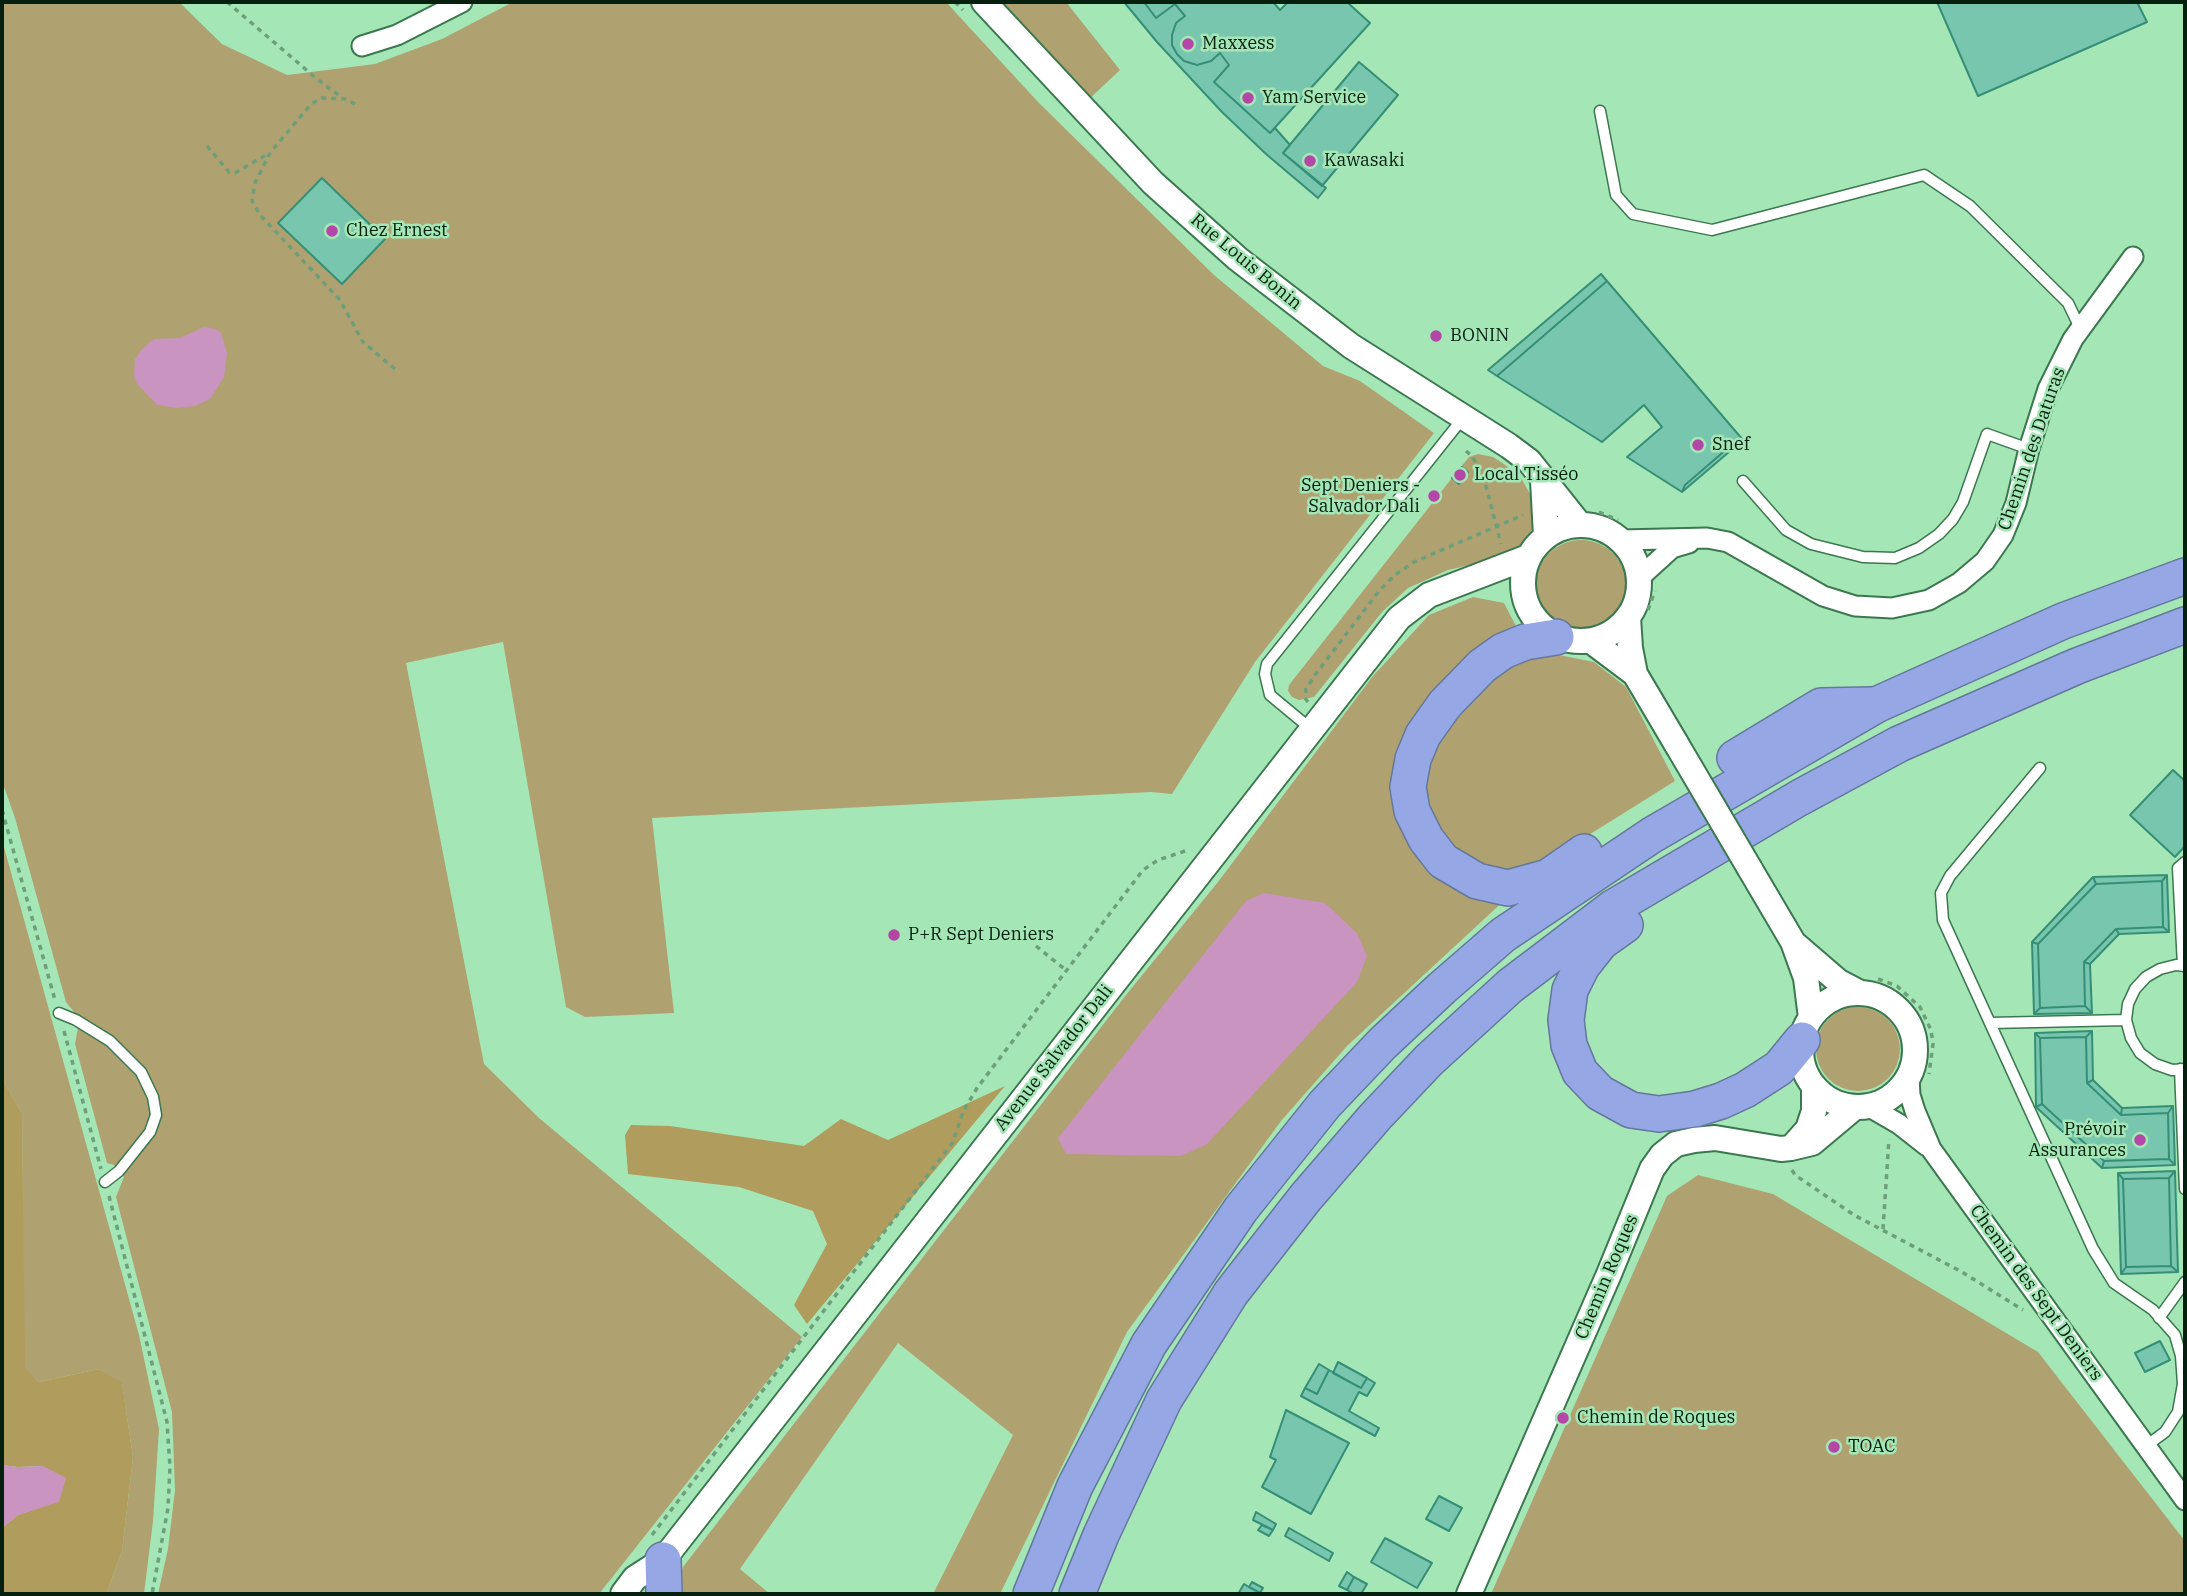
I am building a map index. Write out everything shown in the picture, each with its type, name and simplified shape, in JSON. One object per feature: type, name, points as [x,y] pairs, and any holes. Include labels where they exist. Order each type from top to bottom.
[{"type":"highway","points":[[1031,1594],[1075,1486],[1149,1344],[1241,1209],[1325,1104],[1383,1043],[1442,988],[1503,935],[1652,835],[1876,705],[2063,621],[2185,576]]},
{"type":"highway","points":[[1077,1594],[1101,1535],[1164,1400],[1231,1293],[1306,1197],[1375,1117],[1429,1060],[1510,986],[1614,907],[1799,798],[1899,744],[2077,666],[2185,625]]},
{"type":"highway","points":[[1556,637],[1525,642],[1503,651],[1482,666],[1445,704],[1423,735],[1413,758],[1408,787],[1412,811],[1426,839],[1443,861],[1477,881],[1508,888],[1548,877],[1614,832],[1821,706],[1876,705]]},
{"type":"highway","points":[[1699,857],[1679,888],[1601,942],[1582,966],[1570,990],[1566,1020],[1569,1045],[1580,1072],[1600,1093],[1631,1110],[1659,1114],[1695,1108],[1721,1101],[1745,1090],[1779,1068],[1807,1029]]},
{"type":"street","points":[[362,46],[397,35],[462,2]]},
{"type":"street","name":"Rue Louis Bonin","points":[[984,2],[1153,183],[1238,259],[1352,346],[1509,446],[1529,461],[1543,480],[1587,517]]},
{"type":"street","name":"Chemin des Daturas","points":[[1620,530],[1728,542],[1823,596],[1855,606],[1892,608],[1929,600],[1959,583],[1985,561],[2003,535],[2016,503],[2048,389],[2080,329],[2133,257]]},
{"type":"street","points":[[1543,480],[1546,536]]},
{"type":"street","points":[[1587,517],[1595,526],[1609,532],[1620,530],[1639,578],[1637,599],[1628,618],[1612,633],[1591,641],[1579,642],[1556,637],[1533,618],[1523,596],[1524,571],[1528,558],[1546,536],[1587,517]]},
{"type":"street","points":[[1639,578],[1672,548],[1707,538]]},
{"type":"street","name":"Avenue Salvador Dali","points":[[649,1594],[657,1566],[1399,618],[1429,594],[1528,558]]},
{"type":"street","name":"Avenue Salvador Dali","points":[[1466,581],[1513,589],[1523,596]]},
{"type":"street","points":[[1628,618],[1635,674],[1793,942],[1806,978],[1807,1029],[1803,1065],[1814,1087],[1840,1104],[1862,1107],[1899,1124],[1931,1149]]},
{"type":"street","points":[[1591,641],[1635,674]]},
{"type":"street","points":[[1793,942],[1839,982],[1860,993]]},
{"type":"street","points":[[1786,1149],[1812,1143],[1862,1107],[1892,1096],[1909,1077],[1915,1053],[1914,1037],[1908,1022],[1899,1010],[1874,995],[1860,993],[1832,1000],[1807,1029]]},
{"type":"street","name":"Chemin des Sept Deniers","points":[[1909,1077],[1913,1105],[1931,1149],[2185,1500]]},
{"type":"street","points":[[1786,1149],[1808,1129],[1814,1111],[1814,1087]]},
{"type":"street","name":"Chemin Roques","points":[[1469,1594],[1609,1275],[1652,1169],[1662,1154],[1676,1144],[1715,1138],[1786,1149]]},
{"type":"street","name":"Avenue Salvador Dali","points":[[623,1594],[635,1578],[657,1566]]},
{"type":"lane","points":[[1600,111],[1616,195],[1633,214],[1712,230],[1924,175],[1970,206],[2068,303],[2080,329]]},
{"type":"lane","points":[[1311,730],[1270,695],[1265,674],[1268,664],[1463,418]]},
{"type":"lane","points":[[1743,481],[1786,530],[1811,544],[1863,557],[1895,558],[1919,548],[1939,534],[1953,519],[1963,502],[1987,434],[2029,449]]},
{"type":"lane","points":[[2040,768],[1950,876],[1941,893],[1943,920],[2093,1249],[2114,1283],[2153,1311],[2175,1335],[2181,1356],[2180,1418],[2146,1446]]},
{"type":"lane","points":[[2185,862],[2178,868],[2184,966],[2160,969],[2146,977],[2131,997],[2126,1020],[2131,1038],[2140,1053],[2155,1064],[2172,1070],[2183,1069],[2185,1189]]},
{"type":"lane","points":[[59,1013],[110,1041],[141,1072],[153,1097],[156,1115],[150,1132],[119,1171],[105,1182]]},
{"type":"lane","points":[[1990,1023],[2126,1020]]},
{"type":"lane","points":[[2159,1318],[2185,1282]]},
{"type":"path","points":[[227,2],[317,79],[355,104]]},
{"type":"path","points":[[345,99],[322,98],[311,104],[270,153],[255,183],[252,201],[260,215],[340,300],[363,342],[395,369]]},
{"type":"path","points":[[207,146],[229,172],[235,173],[270,153]]},
{"type":"path","points":[[1466,451],[1483,475],[1502,546]]},
{"type":"path","points":[[1587,517],[1620,530]]},
{"type":"path","points":[[2,810],[105,1182],[167,1422],[170,1467],[168,1508],[152,1594]]},
{"type":"path","points":[[657,1566],[953,1142],[963,1112],[977,1088],[1143,870],[1158,860],[1193,849]]},
{"type":"path","points":[[1036,946],[1067,971]]},
{"type":"path","points":[[1883,1230],[1889,1137]]},
{"type":"path","points":[[1786,1149],[1795,1175],[1854,1215],[1962,1272],[2034,1317],[2047,1308]]},
{"type":"shaded area","points":[[2,2],[179,2],[222,44],[287,75],[375,64],[442,39],[513,2],[946,2],[1038,102],[1214,275],[1323,366],[1360,381],[1434,433],[1255,662],[1172,794],[1151,792],[652,818],[674,1013],[585,1017],[566,1007],[503,642],[406,663],[484,1064],[539,1118],[802,1337],[599,1594],[158,1594],[168,1549],[175,1490],[172,1412],[116,1197],[124,1177],[114,1165],[107,1163],[75,1044],[78,1028],[74,1012],[66,1002],[15,818],[2,781]]},
{"type":"shaded area","points":[[996,2],[1066,2],[1120,70],[1087,101]]},
{"type":"shaded area","points":[[204,327],[216,329],[221,333],[227,353],[224,377],[210,399],[195,406],[177,408],[157,405],[137,384],[134,374],[135,359],[154,339],[180,338]]},
{"type":"shaded area","points":[[1478,454],[1493,457],[1504,464],[1521,478],[1533,499],[1536,516],[1533,528],[1518,548],[1504,557],[1448,570],[1408,588],[1382,612],[1314,697],[1299,700],[1292,697],[1288,691],[1289,685],[1469,457]]},
{"type":"shaded area","points":[[1572,540],[1590,540],[1606,547],[1619,560],[1626,576],[1626,594],[1619,610],[1606,623],[1590,630],[1572,630],[1556,623],[1543,610],[1536,594],[1536,576],[1543,560],[1556,547]]},
{"type":"shaded area","points":[[1473,597],[1504,603],[1520,634],[1422,715],[1406,837],[1508,897],[1347,1046],[1281,1121],[1127,1332],[1000,1594],[933,1594],[1013,1435],[898,1343],[740,1569],[770,1594],[677,1594],[675,1588],[683,1567],[1126,995],[1218,882],[1373,676],[1429,615]]},
{"type":"shaded area","points":[[1549,653],[1594,662],[1626,687],[1675,781],[1560,853],[1533,866],[1505,871],[1484,868],[1437,838],[1420,786],[1442,731],[1497,666]]},
{"type":"shaded area","points":[[2,840],[139,1335],[159,1429],[153,1521],[144,1594],[106,1594],[122,1551],[133,1457],[122,1384],[99,1369],[39,1382],[24,1368],[22,1113],[5,1084],[2,1084]]},
{"type":"shaded area","points":[[1264,893],[1325,903],[1357,933],[1367,956],[1357,982],[1207,1144],[1181,1156],[1066,1154],[1058,1138],[1246,901]]},
{"type":"shaded area","points":[[1858,1007],[1874,1010],[1888,1019],[1897,1033],[1900,1049],[1897,1065],[1888,1079],[1874,1088],[1858,1091],[1842,1088],[1828,1079],[1819,1065],[1816,1049],[1819,1033],[1828,1019],[1842,1010]]},
{"type":"shaded area","points":[[2,1084],[5,1084],[22,1113],[25,1368],[39,1382],[99,1369],[122,1383],[133,1457],[122,1551],[106,1594],[2,1594],[2,1528],[18,1515],[59,1501],[43,1466],[2,1465]]},
{"type":"shaded area","points":[[1005,1086],[807,1324],[794,1305],[827,1244],[813,1211],[739,1187],[628,1174],[625,1135],[631,1125],[670,1126],[804,1146],[841,1119],[888,1140]]},
{"type":"shaded area","name":"TOAC","points":[[1698,1175],[1773,1194],[2038,1352],[2185,1541],[2185,1594],[1491,1594],[1667,1196]]},
{"type":"shaded area","points":[[2,1465],[43,1466],[66,1478],[59,1502],[18,1515],[2,1528]]},
{"type":"building","points":[[1124,2],[1144,2],[1156,18],[1175,4],[1185,16],[1176,23],[1172,35],[1172,45],[1177,54],[1184,61],[1197,65],[1211,61],[1220,53],[1229,65],[1214,82],[1270,133],[1275,128],[1290,145],[1283,153],[1326,188],[1318,198],[1221,111]]},
{"type":"building","points":[[1144,2],[1273,2],[1280,10],[1288,2],[1347,2],[1370,23],[1270,133],[1214,82],[1229,65],[1220,53],[1211,61],[1197,65],[1184,61],[1177,54],[1172,45],[1172,35],[1176,23],[1185,16],[1175,4],[1156,18]]},
{"type":"building","points":[[1937,2],[2137,2],[2147,22],[1978,96]]},
{"type":"building","points":[[1359,62],[1398,95],[1322,186],[1283,153]]},
{"type":"building","name":"Chez Ernest","points":[[322,178],[385,239],[342,284],[278,223]]},
{"type":"building","points":[[1601,274],[1607,281],[1497,376],[1488,370]]},
{"type":"building","points":[[1607,281],[1743,440],[1735,442],[1685,485],[1682,492],[1627,457],[1662,427],[1644,405],[1602,442],[1497,376]]},
{"type":"building","points":[[1743,440],[1682,492],[1685,485],[1735,442]]},
{"type":"building","name":"Local Tisséo","points":[[1462,467],[1468,472],[1459,484],[1452,478]]},
{"type":"building","points":[[2173,770],[2185,781],[2185,846],[2175,857],[2130,815]]},
{"type":"building","points":[[2167,875],[2169,932],[2163,927],[2162,881]]},
{"type":"building","points":[[2167,875],[2162,881],[2096,884],[2093,877]]},
{"type":"building","points":[[2093,877],[2096,884],[2038,944],[2032,942]]},
{"type":"building","points":[[2162,881],[2163,927],[2116,929],[2084,962],[2085,1006],[2040,1008],[2038,944],[2096,884]]},
{"type":"building","points":[[2163,927],[2169,932],[2119,934],[2116,929]]},
{"type":"building","points":[[2116,929],[2119,934],[2090,964],[2084,962]]},
{"type":"building","points":[[2032,942],[2038,944],[2040,1008],[2034,1014]]},
{"type":"building","points":[[2084,962],[2090,964],[2092,1013],[2085,1006]]},
{"type":"building","points":[[2085,1006],[2092,1013],[2034,1014],[2040,1008]]},
{"type":"building","points":[[2092,1031],[2086,1037],[2040,1038],[2035,1033]]},
{"type":"building","points":[[2092,1031],[2093,1080],[2087,1083],[2086,1037]]},
{"type":"building","points":[[2035,1033],[2040,1038],[2042,1104],[2036,1107]]},
{"type":"building","points":[[2086,1037],[2087,1083],[2121,1115],[2168,1113],[2169,1159],[2104,1161],[2042,1104],[2040,1038]]},
{"type":"building","points":[[2093,1080],[2122,1108],[2121,1115],[2087,1083]]},
{"type":"building","points":[[2042,1104],[2104,1161],[2102,1168],[2036,1107]]},
{"type":"building","points":[[2173,1106],[2168,1113],[2121,1115],[2122,1108]]},
{"type":"building","points":[[2173,1106],[2175,1165],[2169,1159],[2168,1113]]},
{"type":"building","points":[[2169,1159],[2175,1165],[2102,1168],[2104,1161]]},
{"type":"building","points":[[2175,1171],[2178,1272],[2171,1266],[2169,1178]]},
{"type":"building","points":[[2175,1171],[2169,1178],[2123,1179],[2118,1173]]},
{"type":"building","points":[[2118,1173],[2123,1179],[2126,1267],[2121,1274]]},
{"type":"building","points":[[2169,1178],[2171,1266],[2126,1267],[2123,1179]]},
{"type":"building","points":[[2171,1266],[2178,1272],[2121,1274],[2126,1267]]},
{"type":"building","points":[[2160,1341],[2170,1360],[2145,1372],[2135,1353]]},
{"type":"building","points":[[1338,1362],[1367,1378],[1361,1388],[1333,1373]]},
{"type":"building","points":[[1319,1364],[1329,1370],[1317,1394],[1305,1388]]},
{"type":"building","points":[[1329,1370],[1361,1388],[1367,1378],[1375,1383],[1367,1396],[1359,1392],[1349,1411],[1379,1428],[1375,1436],[1301,1396],[1305,1388],[1317,1394]]},
{"type":"building","points":[[1286,1410],[1349,1443],[1311,1514],[1262,1487],[1276,1460],[1270,1457]]},
{"type":"building","points":[[1439,1496],[1462,1508],[1449,1531],[1426,1519]]},
{"type":"building","points":[[1256,1512],[1276,1524],[1273,1530],[1253,1520]]},
{"type":"building","points":[[1262,1525],[1273,1530],[1269,1536],[1258,1530]]},
{"type":"building","points":[[1289,1528],[1333,1553],[1329,1561],[1285,1536]]},
{"type":"building","points":[[1385,1538],[1432,1563],[1417,1588],[1371,1562]]},
{"type":"building","points":[[1347,1572],[1354,1577],[1347,1590],[1339,1586]]},
{"type":"building","points":[[1354,1577],[1367,1584],[1361,1594],[1347,1590]]},
{"type":"building","points":[[1252,1582],[1263,1588],[1260,1593],[1249,1587]]},
{"type":"building","points":[[1244,1584],[1249,1587],[1262,1594],[1238,1594]]},
{"type":"place","name":"Maxxess","points":[[1188,44]]},
{"type":"place","name":"Yam Service","points":[[1248,98]]},
{"type":"place","name":"Kawasaki","points":[[1310,161]]},
{"type":"place","name":"Chez Ernest","points":[[332,231]]},
{"type":"place","name":"BONIN","points":[[1436,336]]},
{"type":"place","name":"Snef","points":[[1698,445]]},
{"type":"place","name":"Local Tisséo","points":[[1460,475]]},
{"type":"place","name":"Sept Deniers - Salvador Dali","points":[[1434,496]]},
{"type":"place","name":"P+R Sept Deniers","points":[[894,935]]},
{"type":"place","name":"Prévoir Assurances","points":[[2140,1140]]},
{"type":"place","name":"Chemin de Roques","points":[[1563,1418]]},
{"type":"place","name":"TOAC","points":[[1834,1447]]}]
